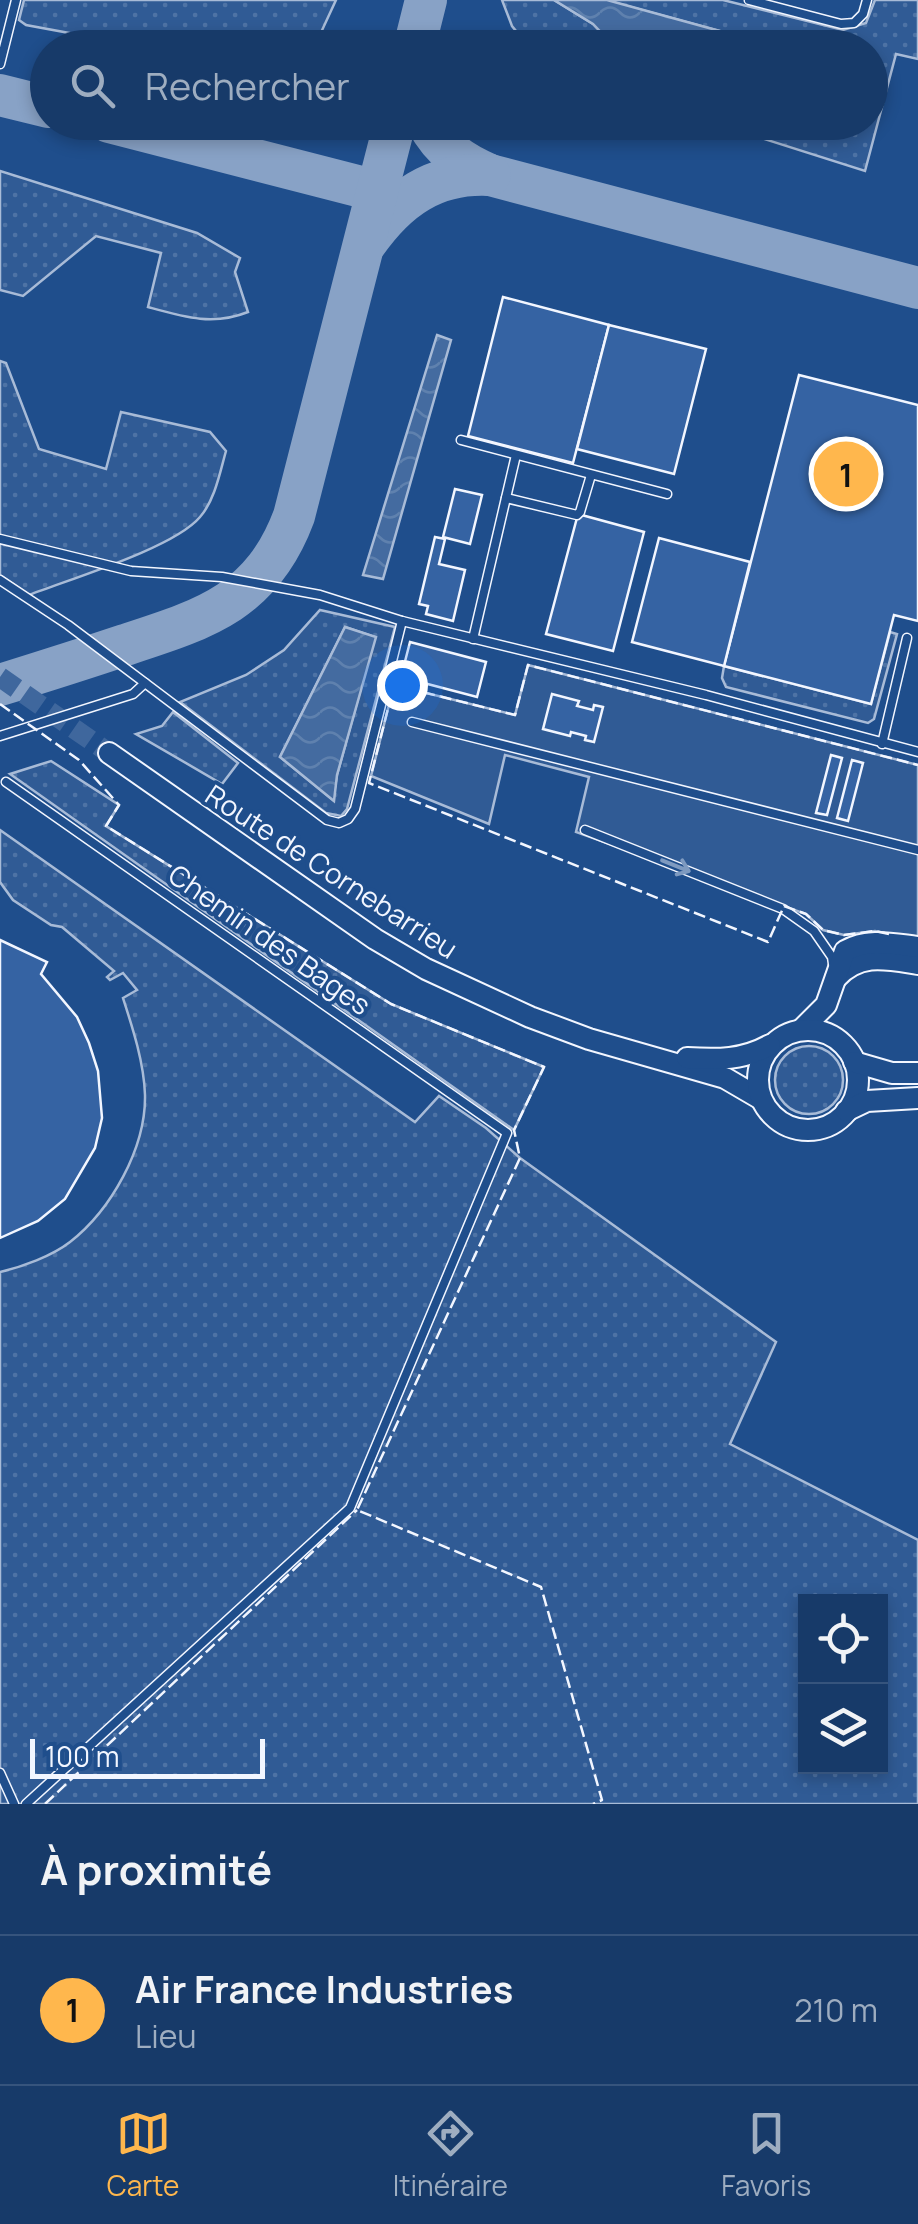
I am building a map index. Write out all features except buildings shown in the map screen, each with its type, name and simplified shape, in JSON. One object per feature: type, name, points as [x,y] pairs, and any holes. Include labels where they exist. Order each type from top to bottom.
[{"type":"main road","name":"Route de Cornebarrieu","points":[[109,754],[374,939],[426,969],[530,1018],[725,1078],[761,1099]]},
{"type":"main road","points":[[801,1030],[826,1005],[845,951],[860,943],[918,947]]},
{"type":"main road","points":[[834,979],[846,967],[872,957],[918,964]]},
{"type":"main road","points":[[826,1005],[834,1037]]},
{"type":"main road","points":[[846,1112],[857,1088],[854,1062],[846,1048],[834,1037],[801,1030],[772,1044],[758,1071],[761,1099],[784,1124],[818,1129],[868,1101],[918,1098]]},
{"type":"main road","name":"Route de Cornebarrieu","points":[[648,1056],[728,1060],[750,1056],[772,1044]]},
{"type":"main road","points":[[854,1062],[892,1073],[918,1073]]},
{"type":"lane","points":[[0,64],[16,0]]},
{"type":"lane","points":[[750,0],[841,24],[854,23],[867,0]]},
{"type":"lane","points":[[461,440],[667,494]]},
{"type":"lane","points":[[473,638],[516,455]]},
{"type":"lane","points":[[506,498],[576,514],[580,512],[591,475]]},
{"type":"lane","points":[[0,539],[131,572],[271,584],[320,595],[402,621],[706,695],[918,752]]},
{"type":"lane","points":[[0,580],[68,625],[328,820],[339,824],[355,809],[402,621]]},
{"type":"lane","points":[[882,744],[908,638]]},
{"type":"lane","points":[[0,736],[133,694],[145,683]]},
{"type":"lane","points":[[412,722],[918,850]]},
{"type":"lane","name":"Chemin des Bages","points":[[6,782],[507,1133],[350,1508],[26,1804]]},
{"type":"lane","points":[[585,830],[800,918],[832,957],[834,979]]},
{"type":"lane","points":[[0,1773],[14,1804]]},
{"type":"shaded area","points":[[24,0],[336,0],[322,30],[53,30],[19,20]]},
{"type":"shaded area","points":[[502,0],[554,0],[599,30],[515,30]]},
{"type":"shaded area","points":[[605,0],[723,0],[843,30],[716,30]]},
{"type":"shaded area","points":[[875,0],[918,0],[918,59],[896,54],[888,84],[888,30],[843,30],[866,23]]},
{"type":"shaded area","points":[[767,140],[873,140],[865,171]]},
{"type":"shaded area","points":[[0,171],[197,233],[240,258],[235,272],[248,312],[210,319],[148,307],[161,253],[96,236],[23,296],[0,290]]},
{"type":"shaded area","points":[[0,361],[6,363],[39,449],[106,469],[121,412],[210,432],[226,451],[210,502],[200,517],[187,529],[145,551],[29,595],[0,575]]},
{"type":"shaded area","points":[[320,610],[395,627],[347,809],[341,816],[326,813],[180,702],[246,675],[284,650]],"holes":[[[345,627],[375,637],[337,775],[333,800],[280,757]]]},
{"type":"shaded area","points":[[890,632],[897,634],[874,719],[868,723],[726,687],[722,678],[724,666],[871,704]]},
{"type":"shaded area","points":[[528,665],[918,765],[918,940],[875,931],[844,935],[823,930],[806,914],[576,832],[589,777],[505,755],[489,824],[371,776],[394,685],[515,715]]},
{"type":"shaded area","points":[[173,712],[238,763],[222,784],[136,734],[162,726]]},
{"type":"shaded area","points":[[51,761],[119,805],[106,826],[391,1004],[544,1067],[514,1130],[10,774]]},
{"type":"shaded area","points":[[0,830],[415,1122],[439,1096],[776,1342],[730,1444],[918,1540],[918,1804],[0,1804],[0,1272],[63,1247],[99,1213],[133,1156],[145,1095],[140,1058],[123,998],[137,990],[123,973],[110,980],[107,977],[114,971],[62,927],[51,925],[13,900],[0,882]]},
{"type":"shaded area","points":[[809,1046],[833,1056],[843,1080],[833,1104],[809,1114],[785,1104],[775,1080],[785,1056]]},
{"type":"water","points":[[554,0],[607,0],[716,30],[599,30]]},
{"type":"water","points":[[437,335],[451,340],[383,579],[363,575]]},
{"type":"water","points":[[345,627],[376,637],[337,775],[334,801],[280,757]]},
{"type":"taxiway","points":[[418,30],[426,0]]},
{"type":"taxiway","points":[[0,95],[30,102]]},
{"type":"taxiway","points":[[179,140],[377,191]]},
{"type":"taxiway","points":[[0,685],[181,626],[228,603],[265,569],[294,516],[390,140]]},
{"type":"taxiway","points":[[439,140],[470,166],[490,175],[918,288]]},
{"type":"taxiway","points":[[366,243],[391,213],[419,191],[451,178],[490,175]]},
{"type":"tunnel","points":[[0,677],[109,753]]},
{"type":"fence","points":[[889,934],[875,931],[844,935],[823,930],[806,914],[784,906],[768,942],[369,783],[394,685],[515,715],[528,665],[918,765]]},
{"type":"fence","points":[[0,704],[79,760],[119,805],[106,826],[391,1004],[544,1067],[514,1130],[520,1158],[357,1510],[541,1587],[602,1800],[593,1804]]},
{"type":"fence","points":[[45,1804],[357,1510]]},
{"type":"place","name":"Air France Industries","points":[[846,474]]}]
